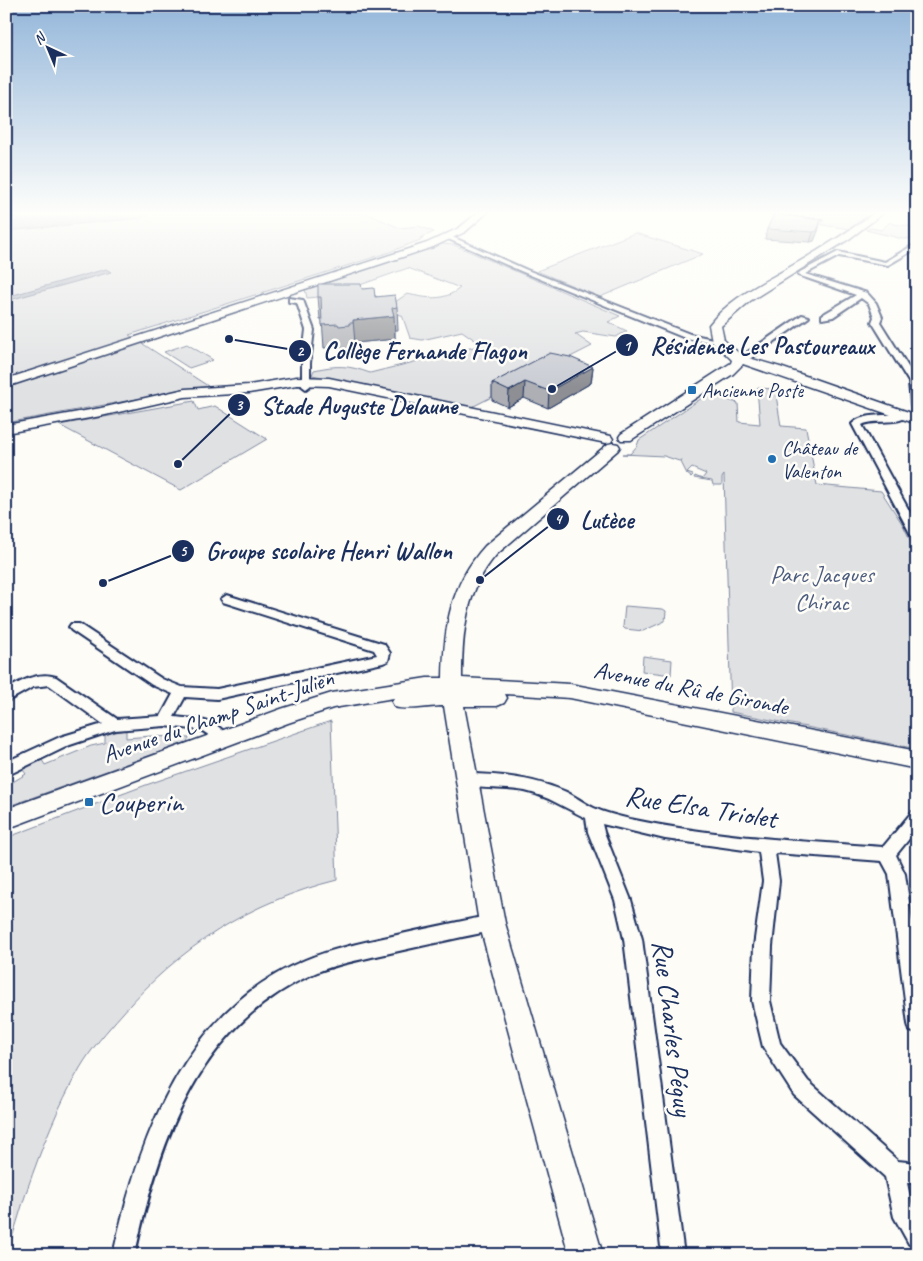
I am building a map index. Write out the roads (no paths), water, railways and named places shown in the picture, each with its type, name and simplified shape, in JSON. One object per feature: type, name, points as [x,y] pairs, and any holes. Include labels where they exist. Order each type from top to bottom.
[{"type":"street","points":[[6,383],[356,270]]},
{"type":"street","points":[[522,270],[688,336],[718,341],[738,359],[776,370],[917,420]]},
{"type":"street","points":[[718,341],[715,325],[721,318],[756,292],[797,270]]},
{"type":"street","points":[[805,270],[801,275],[864,295],[872,303],[878,317],[876,322],[912,382],[915,405],[917,407]]},
{"type":"street","points":[[825,317],[831,315],[857,296],[864,295]]},
{"type":"street","points":[[292,300],[300,302],[310,330],[306,384]]},
{"type":"street","points":[[738,359],[748,356],[805,317]]},
{"type":"street","points":[[586,1255],[492,923],[452,692],[451,665],[457,619],[473,573],[488,552],[615,441],[731,369],[737,364],[738,359]]},
{"type":"street","points":[[6,429],[159,400],[255,393],[306,384],[354,388],[615,441]]},
{"type":"street","points":[[903,416],[890,420],[866,420],[857,424],[917,535]]},
{"type":"street","points":[[75,627],[157,682],[181,692],[217,694],[383,658],[384,653],[379,647],[227,599]]},
{"type":"street","points":[[6,697],[30,682],[52,680],[115,725]]},
{"type":"street","name":"Avenue du Rû de Gironde","points":[[452,692],[570,691],[917,760]]},
{"type":"street","points":[[165,721],[181,692]]},
{"type":"street","name":"Avenue du Champ Saint-Julien","points":[[6,819],[217,746],[356,709],[452,692]]},
{"type":"street","name":"Avenue du Rû de Gironde","points":[[452,692],[486,698],[554,700],[643,712],[917,769]]},
{"type":"street","points":[[6,770],[65,741],[115,725],[165,721],[204,725],[217,746]]},
{"type":"street","name":"Avenue du Champ Saint-Julien","points":[[6,827],[108,787],[126,785],[217,746]]},
{"type":"street","name":"Rue Elsa Triolet","points":[[467,780],[499,779],[525,785],[561,796],[593,814],[631,826],[671,834],[766,845],[887,854]]},
{"type":"street","name":"Rue Charles Péguy","points":[[593,814],[596,832],[623,900],[633,939],[673,1255]]},
{"type":"street","points":[[917,817],[887,854],[897,874],[917,1024]]},
{"type":"street","points":[[766,845],[771,881],[763,946],[761,1001],[772,1047],[801,1088],[894,1171],[902,1209],[917,1236]]},
{"type":"street","points":[[124,1255],[146,1169],[154,1144],[175,1094],[199,1055],[245,1006],[266,990],[310,967],[341,956],[492,923]]},
{"type":"street","points":[[894,1171],[917,1173]]},
{"type":"place","name":"Collège Fernande Flagon","points":[[229,339]]},
{"type":"place","name":"Résidence Les Pastoureaux","points":[[552,389]]},
{"type":"place","name":"Ancienne Poste","points":[[692,390]]},
{"type":"place","name":"Château de Valenton","points":[[772,459]]},
{"type":"place","name":"Stade Auguste Delaune","points":[[178,464]]},
{"type":"place","name":"Lutèce","points":[[480,580]]},
{"type":"place","name":"Groupe scolaire Henri Wallon","points":[[103,583]]},
{"type":"place","name":"Couperin","points":[[89,802]]},
{"type":"park label","name":"Parc Jacques Chirac","points":[[822,588]]}]
